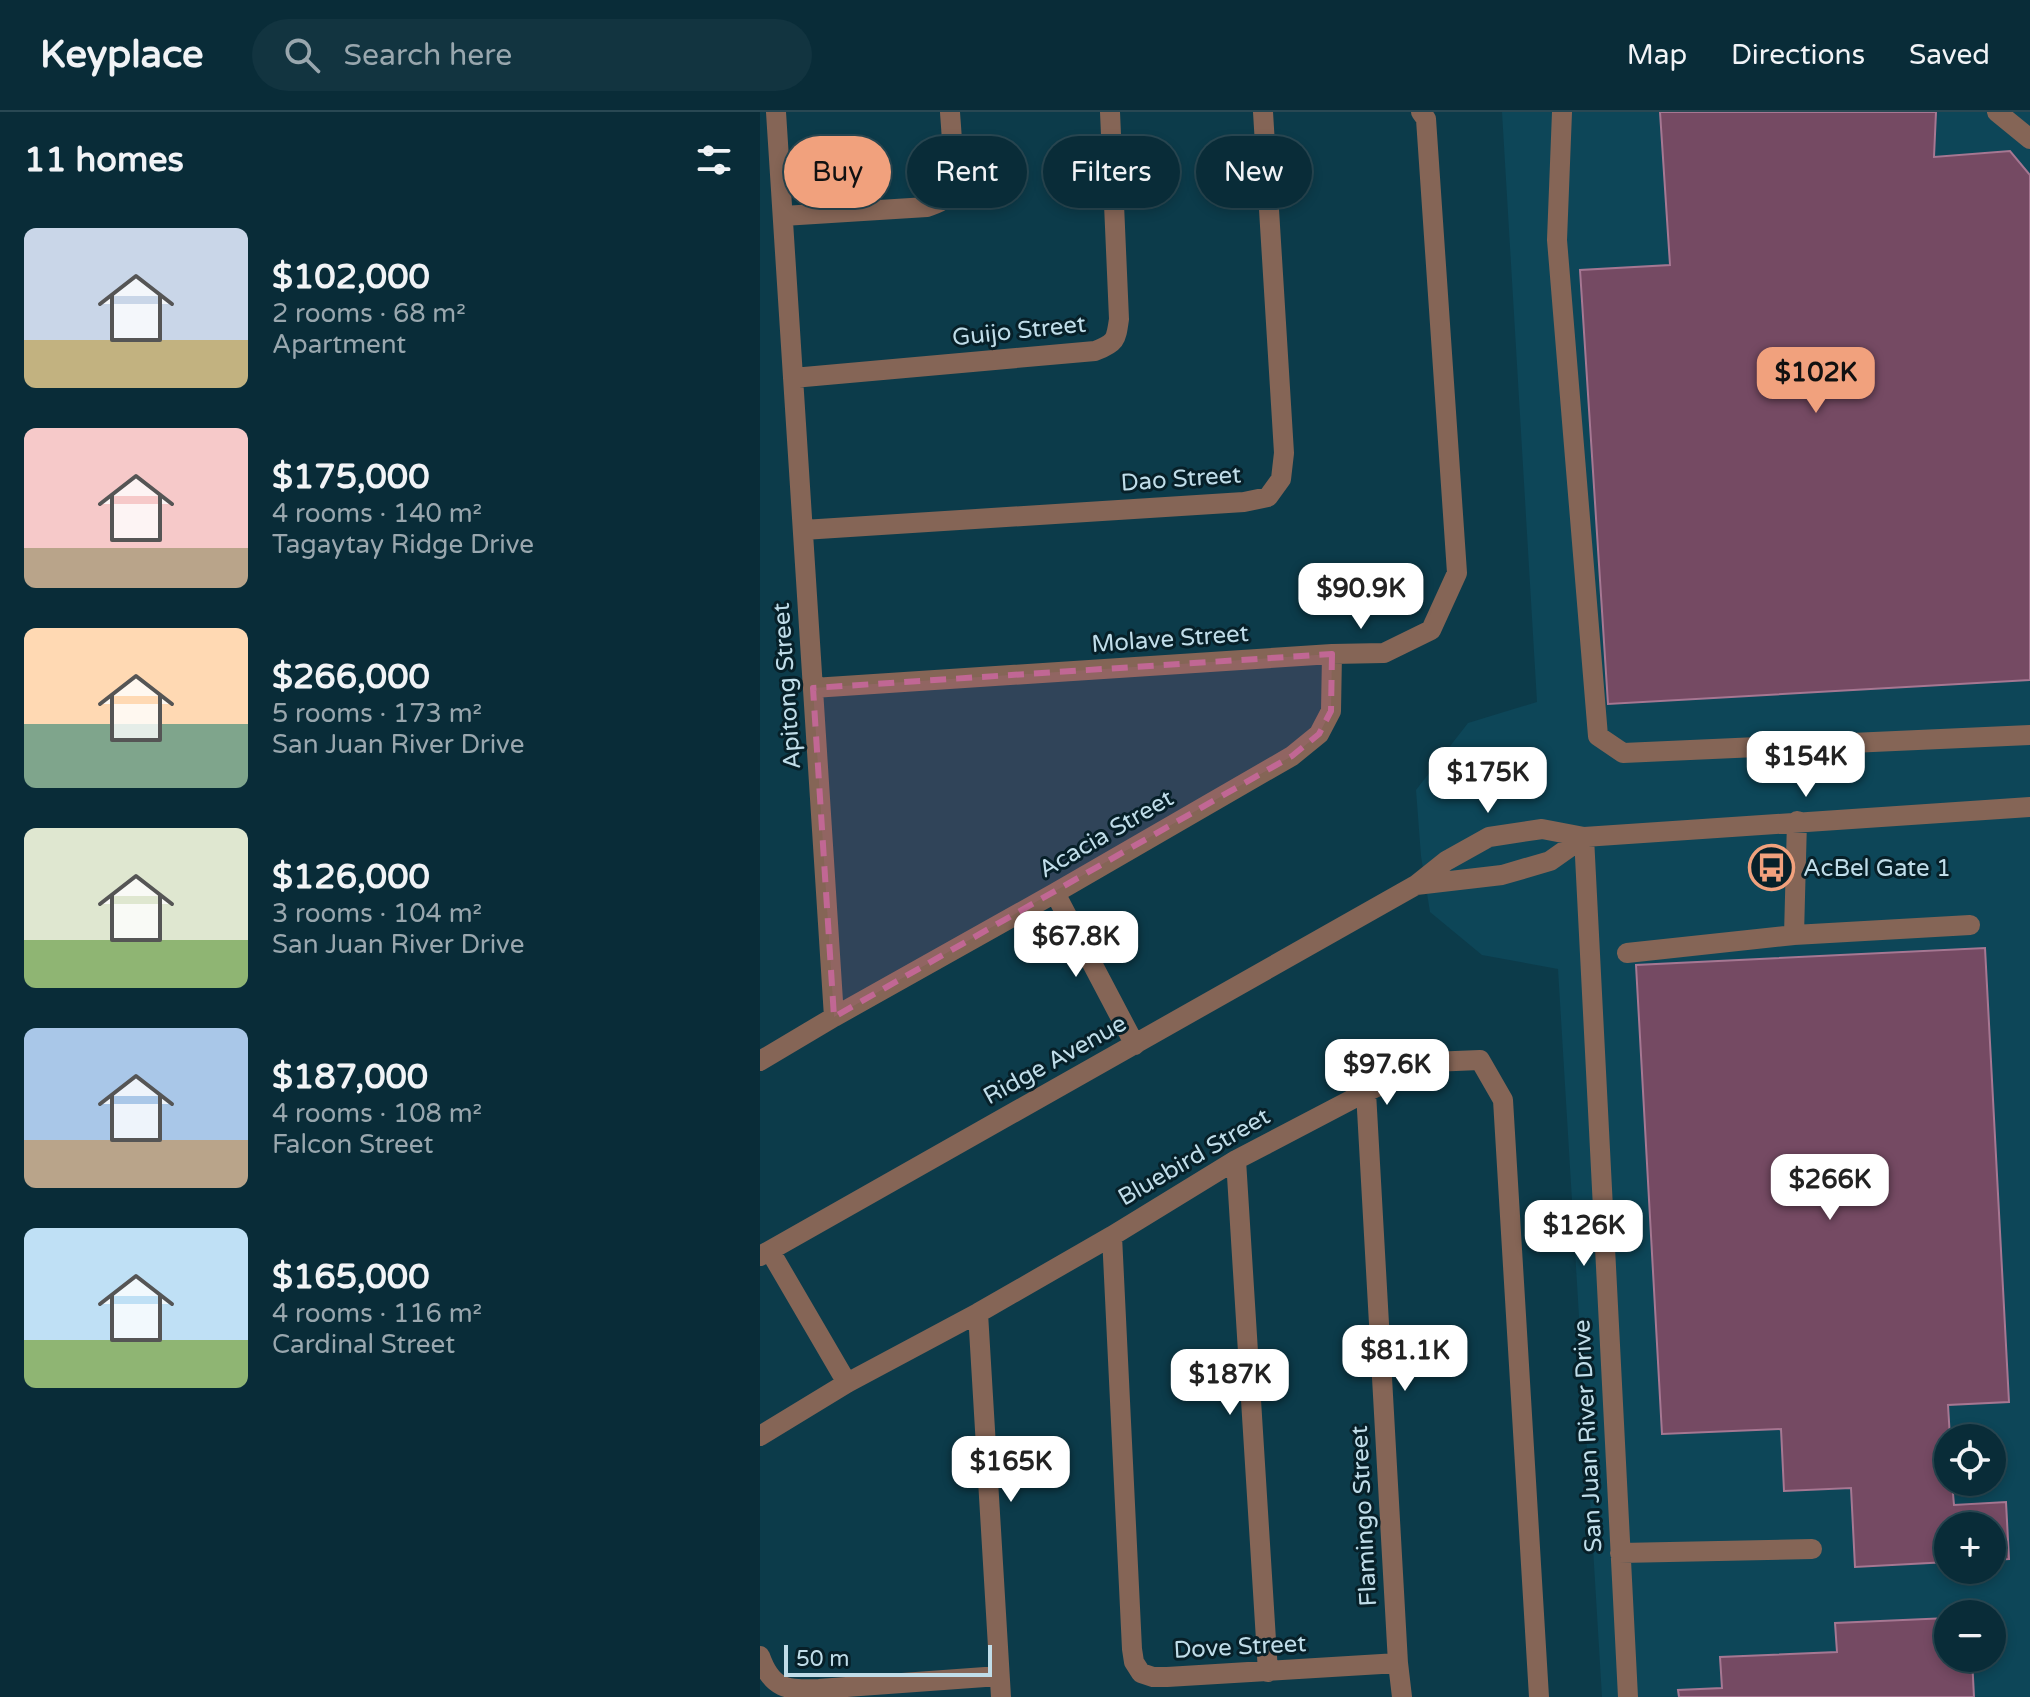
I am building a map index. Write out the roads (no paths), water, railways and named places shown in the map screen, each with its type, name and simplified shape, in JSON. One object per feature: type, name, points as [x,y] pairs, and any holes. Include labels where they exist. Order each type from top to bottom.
[{"type":"street","name":"Apitong Street","points":[[776,112],[834,1017]]},
{"type":"street","points":[[783,216],[927,207],[944,200],[950,191],[952,172],[950,112]]},
{"type":"street","name":"Guijo Street","points":[[793,378],[1095,351],[1109,346],[1117,338],[1119,319],[1110,112]]},
{"type":"street","name":"Dao Street","points":[[803,530],[1244,502],[1268,497],[1281,479],[1284,453],[1263,112]]},
{"type":"street","name":"Molave Street","points":[[813,688],[1384,653],[1431,630],[1457,573],[1426,119],[1421,112]]},
{"type":"street","points":[[1562,112],[1557,240],[1598,736],[1623,753],[2030,735]]},
{"type":"street","points":[[1997,112],[2030,139]]},
{"type":"street","name":"Acacia Street","points":[[760,1061],[1292,756],[1319,734],[1331,711],[1332,654]]},
{"type":"street","points":[[1416,885],[1446,861],[1489,837],[1542,829],[1584,837],[2030,807]]},
{"type":"street","points":[[1794,935],[1797,821]]},
{"type":"street","points":[[1416,885],[1502,875],[1538,865],[1550,861],[1584,837]]},
{"type":"street","name":"San Juan River Drive","points":[[1584,837],[1628,1697]]},
{"type":"street","name":"Ridge Avenue","points":[[765,1253],[1416,885]]},
{"type":"street","points":[[1055,893],[1135,1045]]},
{"type":"street","points":[[1627,953],[1794,935],[1970,925]]},
{"type":"street","name":"Bluebird Street","points":[[760,1436],[847,1383],[1112,1236],[1236,1160],[1366,1092],[1431,1062],[1480,1060],[1503,1100],[1539,1697]]},
{"type":"street","name":"Flamingo Street","points":[[1366,1092],[1402,1697]]},
{"type":"street","points":[[1236,1160],[1268,1672]]},
{"type":"street","name":"Dove Street","points":[[1112,1236],[1132,1649],[1134,1662],[1141,1673],[1153,1677],[1398,1663]]},
{"type":"street","points":[[765,1253],[847,1383]]},
{"type":"street","points":[[978,1313],[1001,1697]]},
{"type":"street","points":[[1620,1553],[1812,1549]]},
{"type":"street","points":[[760,1656],[773,1680],[790,1689],[999,1676]]},
{"type":"place","name":"AcBel Gate 1","points":[[1772,868]]}]
